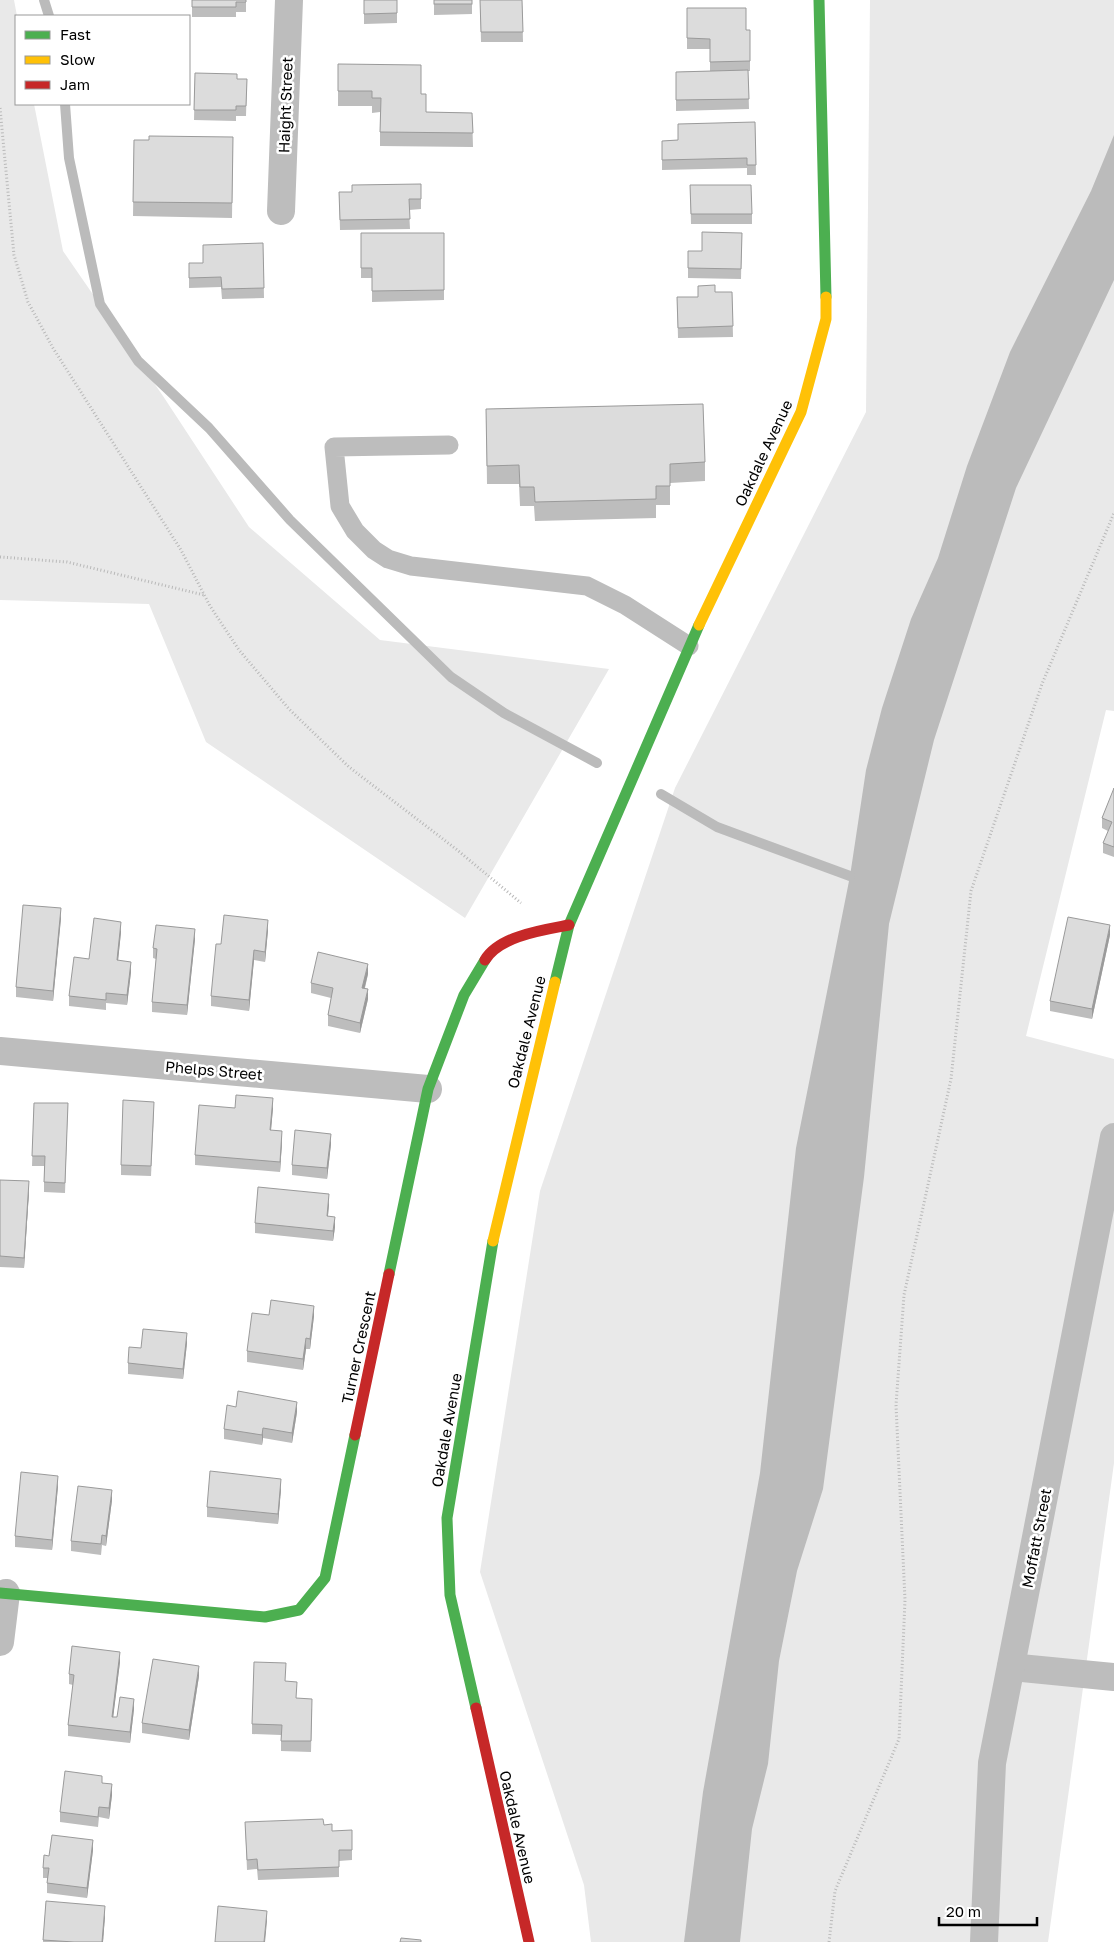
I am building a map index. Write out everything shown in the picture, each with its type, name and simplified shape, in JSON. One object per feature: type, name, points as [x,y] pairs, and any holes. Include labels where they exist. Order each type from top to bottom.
[{"type":"street","name":"Haight Street","points":[[281,211],[289,0]]},
{"type":"street","name":"Oakdale Avenue","points":[[529,1942],[450,1595],[447,1518],[496,1224],[569,925],[689,646],[801,412],[826,319],[819,0]]},
{"type":"street","name":"Turner Crescent","points":[[3,1593],[265,1617],[299,1610],[325,1578],[428,1089],[464,995],[489,953],[521,935],[569,925]]},
{"type":"street","name":"Phelps Street","points":[[0,1051],[428,1089]]},
{"type":"street","name":"Moffatt Street","points":[[984,1942],[992,1764],[1114,1137]]},
{"type":"street","points":[[0,1642],[3,1593]]},
{"type":"street","points":[[1011,1667],[1114,1677]]},
{"type":"lane","points":[[449,445],[334,447],[340,506],[355,531],[374,550],[388,560],[411,566],[587,586],[625,605],[689,646]]},
{"type":"path","points":[[0,108],[14,249],[20,278],[28,302],[52,348],[181,550],[205,595],[239,650],[289,709],[349,768],[456,849],[516,900],[525,904]]},
{"type":"path","points":[[829,1942],[835,1891],[899,1739],[905,1600],[896,1405],[904,1295],[951,1079],[971,891],[1042,684],[1114,514]]},
{"type":"path","points":[[0,557],[67,562],[205,595]]},
{"type":"shaded area","points":[[0,0],[14,0],[17,15],[15,15],[15,105],[34,105],[63,251],[163,396],[249,527],[380,640],[609,669],[465,918],[206,742],[149,604],[0,600]]},
{"type":"shaded area","points":[[870,0],[1114,0],[1114,711],[1106,710],[1026,1036],[1114,1059],[1114,1463],[1048,1942],[591,1942],[584,1885],[480,1572],[540,1191],[675,788],[866,412]]},
{"type":"shaded area","points":[[1114,135],[1114,280],[1016,488],[934,740],[889,924],[864,1177],[823,1489],[797,1571],[779,1661],[768,1764],[752,1829],[740,1942],[684,1942],[703,1792],[760,1473],[796,1148],[850,876],[866,770],[882,708],[911,619],[938,558],[967,466],[1010,352],[1091,191]]},
{"type":"building","points":[[192,0],[246,0],[246,2],[236,2],[236,7],[192,7]]},
{"type":"building","points":[[364,0],[397,0],[397,13],[364,14]]},
{"type":"building","points":[[434,0],[472,0],[472,4],[434,4]]},
{"type":"building","points":[[480,0],[522,0],[523,32],[481,32]]},
{"type":"building","points":[[687,8],[746,8],[746,30],[750,30],[750,61],[710,62],[710,39],[687,38]]},
{"type":"building","points":[[338,64],[421,65],[421,94],[426,94],[426,112],[472,113],[473,133],[380,132],[381,98],[372,98],[372,91],[338,91]]},
{"type":"building","points":[[748,70],[749,99],[676,100],[676,72]]},
{"type":"building","points":[[195,73],[237,74],[237,79],[247,79],[246,106],[236,106],[236,110],[194,110]]},
{"type":"building","points":[[755,122],[756,165],[747,165],[747,158],[662,160],[662,141],[678,140],[678,124]]},
{"type":"building","points":[[149,136],[233,137],[232,203],[133,202],[134,140],[149,140]]},
{"type":"building","points":[[421,184],[421,199],[409,199],[410,219],[340,220],[339,192],[352,192],[352,185]]},
{"type":"building","points":[[690,185],[751,185],[752,214],[691,214]]},
{"type":"building","points":[[702,232],[742,233],[741,269],[688,268],[688,251],[702,251]]},
{"type":"building","points":[[361,233],[444,233],[444,290],[372,291],[372,268],[361,268]]},
{"type":"building","points":[[263,243],[264,288],[222,289],[221,277],[189,278],[189,263],[203,263],[203,245]]},
{"type":"building","points":[[715,285],[715,292],[732,292],[733,326],[678,328],[677,297],[698,297],[698,286]]},
{"type":"building","points":[[703,404],[705,462],[670,464],[670,486],[656,486],[656,499],[535,502],[534,487],[520,487],[519,465],[487,466],[486,409]]},
{"type":"building","points":[[1114,788],[1114,847],[1103,843],[1112,822],[1102,818]]},
{"type":"building","points":[[23,905],[61,908],[53,991],[16,987]]},
{"type":"building","points":[[224,915],[268,920],[265,952],[254,950],[249,1000],[211,996],[216,944],[221,944]]},
{"type":"building","points":[[1068,917],[1110,925],[1092,1009],[1050,1001]]},
{"type":"building","points":[[94,918],[121,922],[117,960],[131,962],[127,995],[106,993],[106,1000],[69,996],[74,957],[89,959]]},
{"type":"building","points":[[156,925],[195,929],[187,1005],[152,1002],[157,949],[153,948]]},
{"type":"building","points":[[318,952],[368,964],[362,988],[368,989],[360,1023],[328,1015],[333,988],[311,983]]},
{"type":"building","points":[[236,1095],[273,1098],[270,1130],[282,1131],[280,1162],[195,1155],[199,1105],[235,1108]]},
{"type":"building","points":[[123,1100],[154,1102],[151,1166],[121,1165]]},
{"type":"building","points":[[34,1103],[68,1103],[65,1183],[44,1182],[45,1156],[32,1156]]},
{"type":"building","points":[[295,1130],[331,1134],[327,1168],[292,1165]]},
{"type":"building","points":[[0,1180],[29,1181],[24,1258],[0,1256]]},
{"type":"building","points":[[258,1187],[329,1194],[327,1216],[335,1217],[333,1231],[255,1223]]},
{"type":"building","points":[[271,1300],[314,1306],[310,1339],[306,1338],[303,1359],[247,1351],[252,1313],[269,1315]]},
{"type":"building","points":[[143,1329],[187,1333],[183,1369],[128,1363],[129,1347],[141,1348]]},
{"type":"building","points":[[238,1391],[297,1402],[292,1433],[263,1428],[262,1435],[224,1429],[227,1405],[236,1407]]},
{"type":"building","points":[[210,1471],[281,1479],[278,1514],[207,1507]]},
{"type":"building","points":[[21,1472],[58,1476],[52,1540],[15,1536]]},
{"type":"building","points":[[78,1486],[112,1490],[106,1536],[102,1535],[101,1544],[71,1541]]},
{"type":"building","points":[[72,1646],[120,1652],[112,1717],[117,1717],[120,1697],[134,1699],[130,1732],[68,1725],[74,1675],[69,1674]]},
{"type":"building","points":[[153,1659],[199,1666],[189,1730],[142,1723]]},
{"type":"building","points":[[254,1662],[286,1663],[285,1681],[297,1682],[296,1698],[312,1699],[311,1741],[281,1741],[282,1725],[252,1724]]},
{"type":"building","points":[[65,1771],[102,1776],[102,1783],[112,1784],[109,1808],[99,1807],[98,1817],[60,1812]]},
{"type":"building","points":[[323,1819],[324,1825],[332,1824],[332,1831],[352,1830],[352,1850],[339,1850],[339,1867],[258,1870],[257,1859],[247,1860],[245,1822]]},
{"type":"building","points":[[52,1835],[93,1840],[87,1888],[47,1883],[49,1868],[43,1868],[44,1855],[49,1856]]},
{"type":"building","points":[[46,1901],[105,1906],[102,1942],[43,1940]]},
{"type":"building","points":[[218,1906],[267,1911],[264,1942],[215,1942]]},
{"type":"building","points":[[401,1938],[421,1940],[421,1942],[400,1942]]},
{"type":"waterway","points":[[44,0],[49,15]]},
{"type":"waterway","points":[[65,105],[69,158],[100,304],[138,361],[209,428],[290,520],[451,677],[504,713],[597,763]]},
{"type":"waterway","points":[[661,794],[717,827],[850,876]]},
{"type":"traffic: fast","points":[[819,0],[826,297]]},
{"type":"traffic: fast","points":[[555,982],[569,925],[699,625]]},
{"type":"traffic: fast","points":[[389,1274],[428,1089],[464,995],[485,960]]},
{"type":"traffic: fast","points":[[476,1708],[450,1595],[447,1518],[493,1241]]},
{"type":"traffic: fast","points":[[0,1593],[265,1617],[299,1610],[325,1578],[355,1435]]},
{"type":"traffic: slow","points":[[699,625],[801,412],[826,319],[826,297]]},
{"type":"traffic: slow","points":[[493,1241],[555,982]]},
{"type":"traffic: jam","points":[[485,960],[500,945],[522,935],[569,925]]},
{"type":"traffic: jam","points":[[355,1435],[389,1274]]},
{"type":"traffic: jam","points":[[476,1708],[529,1942]]}]
